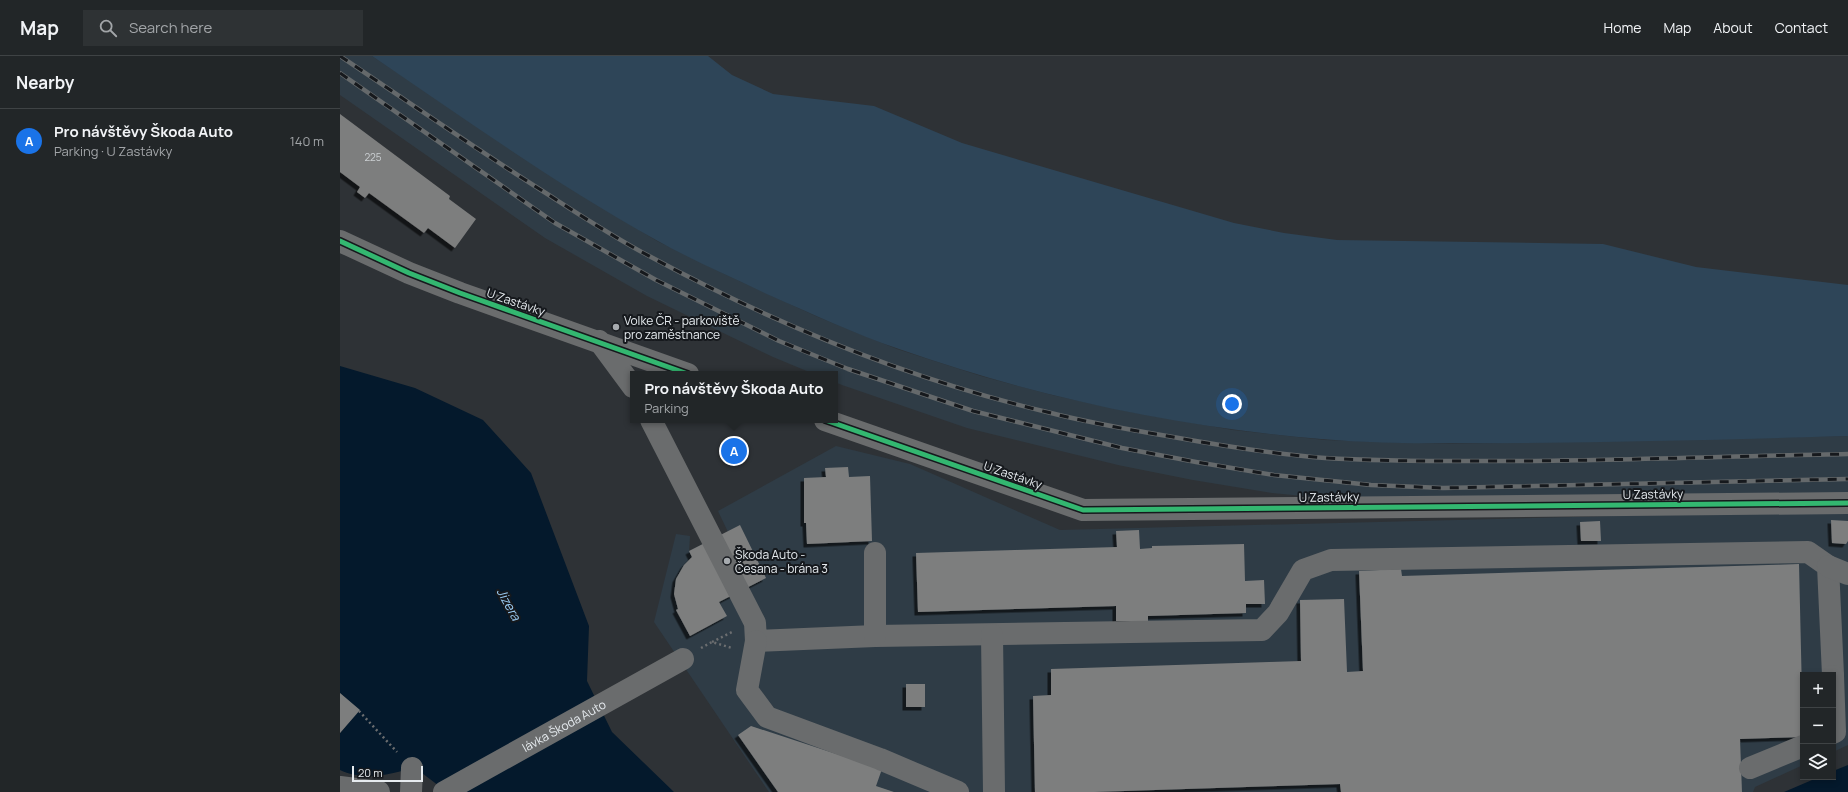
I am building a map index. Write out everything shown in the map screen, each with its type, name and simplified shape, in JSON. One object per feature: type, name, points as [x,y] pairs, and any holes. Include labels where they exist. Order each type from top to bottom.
[{"type":"street","name":"U Zastávky","points":[[340,241],[409,273],[460,293],[599,341],[680,371]]},
{"type":"street","points":[[599,341],[630,382]]},
{"type":"street","points":[[653,423],[755,623],[755,647],[747,690],[766,717],[880,759],[958,792]]},
{"type":"street","name":"U Zastávky","points":[[834,423],[1083,510],[1848,503]]},
{"type":"street","points":[[755,647],[875,636],[1262,630],[1278,613],[1303,570],[1331,560],[1808,552],[1838,570],[1833,672]]},
{"type":"street","points":[[875,554],[875,636]]},
{"type":"street","points":[[992,635],[994,792]]},
{"type":"street","name":"lávka Škoda Auto","points":[[444,792],[682,659]]},
{"type":"street","points":[[1836,704],[1839,731]]},
{"type":"street","points":[[1750,768],[1800,747]]},
{"type":"street","points":[[411,792],[412,768]]},
{"type":"street","points":[[340,786],[379,792]]},
{"type":"path","points":[[682,659],[733,631]]},
{"type":"path","points":[[712,642],[755,647]]},
{"type":"path","points":[[358,711],[412,768]]},
{"type":"shaded area","points":[[340,56],[372,56],[580,194],[657,241],[818,317],[897,349],[981,376],[1052,395],[1131,412],[1233,430],[1325,440],[1451,444],[1848,436],[1848,497],[1365,502],[1272,493],[1193,480],[1118,465],[967,428],[838,383],[838,371],[807,371],[773,357],[647,296],[545,238],[340,95]]},
{"type":"shaded area","points":[[372,56],[708,56],[732,75],[773,94],[874,106],[962,143],[1234,223],[1284,233],[1337,240],[1603,244],[1696,267],[1848,285],[1848,436],[1526,443],[1347,441],[1267,434],[1160,418],[1107,408],[1002,382],[883,343],[834,324],[769,295],[656,240],[619,219],[547,174]]},
{"type":"shaded area","points":[[836,446],[910,464],[1060,530],[1848,510],[1848,745],[1836,751],[1836,672],[1800,672],[1800,766],[1755,787],[1753,792],[769,792],[654,622],[676,534],[690,536],[689,551],[728,532],[718,511]]},
{"type":"water","name":"Jizera","points":[[340,366],[415,388],[483,420],[531,473],[589,626],[587,681],[612,732],[674,792],[447,792],[414,767],[377,776],[358,775],[340,770],[340,733],[359,710],[340,693]]},
{"type":"water","points":[[1848,765],[1848,792],[1784,792],[1812,780],[1836,780],[1836,770]]},
{"type":"building","points":[[340,114],[450,196],[449,199],[476,219],[455,248],[428,228],[424,233],[369,193],[365,198],[357,192],[360,187],[340,172]]},
{"type":"building","points":[[848,467],[849,477],[870,476],[872,541],[807,544],[806,523],[804,523],[804,478],[826,477],[825,468]]},
{"type":"building","points":[[1831,520],[1848,521],[1848,541],[1846,544],[1832,543]]},
{"type":"building","points":[[1600,521],[1601,541],[1581,541],[1580,522]]},
{"type":"building","points":[[740,525],[766,578],[719,602],[727,616],[690,636],[676,610],[678,609],[674,594],[676,579],[684,565],[692,557],[689,551]]},
{"type":"building","points":[[1139,530],[1140,549],[1152,548],[1152,546],[1244,544],[1245,581],[1264,580],[1265,604],[1246,604],[1246,613],[1148,616],[1148,621],[1116,621],[1116,606],[918,612],[916,553],[1117,547],[1116,531]]},
{"type":"building","points":[[1799,564],[1801,672],[1800,672],[1800,737],[1740,739],[1742,792],[1341,792],[1340,784],[1094,792],[1035,792],[1033,696],[1051,695],[1051,669],[1301,661],[1300,600],[1344,599],[1347,672],[1363,671],[1359,571],[1401,569],[1402,576]]},
{"type":"building","points":[[906,684],[925,684],[925,707],[906,707]]},
{"type":"building","points":[[340,693],[360,710],[340,733]]},
{"type":"building","points":[[751,726],[882,769],[876,786],[894,792],[778,792],[738,735]]},
{"type":"railway","points":[[340,56],[465,141],[609,233],[698,282],[794,327],[844,347],[894,366],[995,399],[1063,416],[1126,429],[1211,444],[1325,458],[1400,461],[1526,461],[1848,454]]},
{"type":"railway","points":[[340,73],[555,223],[656,280],[779,341],[848,369],[973,411],[1122,448],[1196,462],[1274,475],[1371,485],[1443,488],[1848,479]]},
{"type":"cycle path","points":[[340,241],[409,273],[460,293],[680,371]]},
{"type":"cycle path","points":[[834,423],[1083,510],[1848,503]]},
{"type":"place","name":"Volke ČR - parkoviště pro zaměstnance","points":[[616,327]]},
{"type":"place","name":"Pro návštěvy Škoda Auto","points":[[734,451]]},
{"type":"place","name":"Škoda Auto - Česana - brána 3","points":[[727,561]]}]
